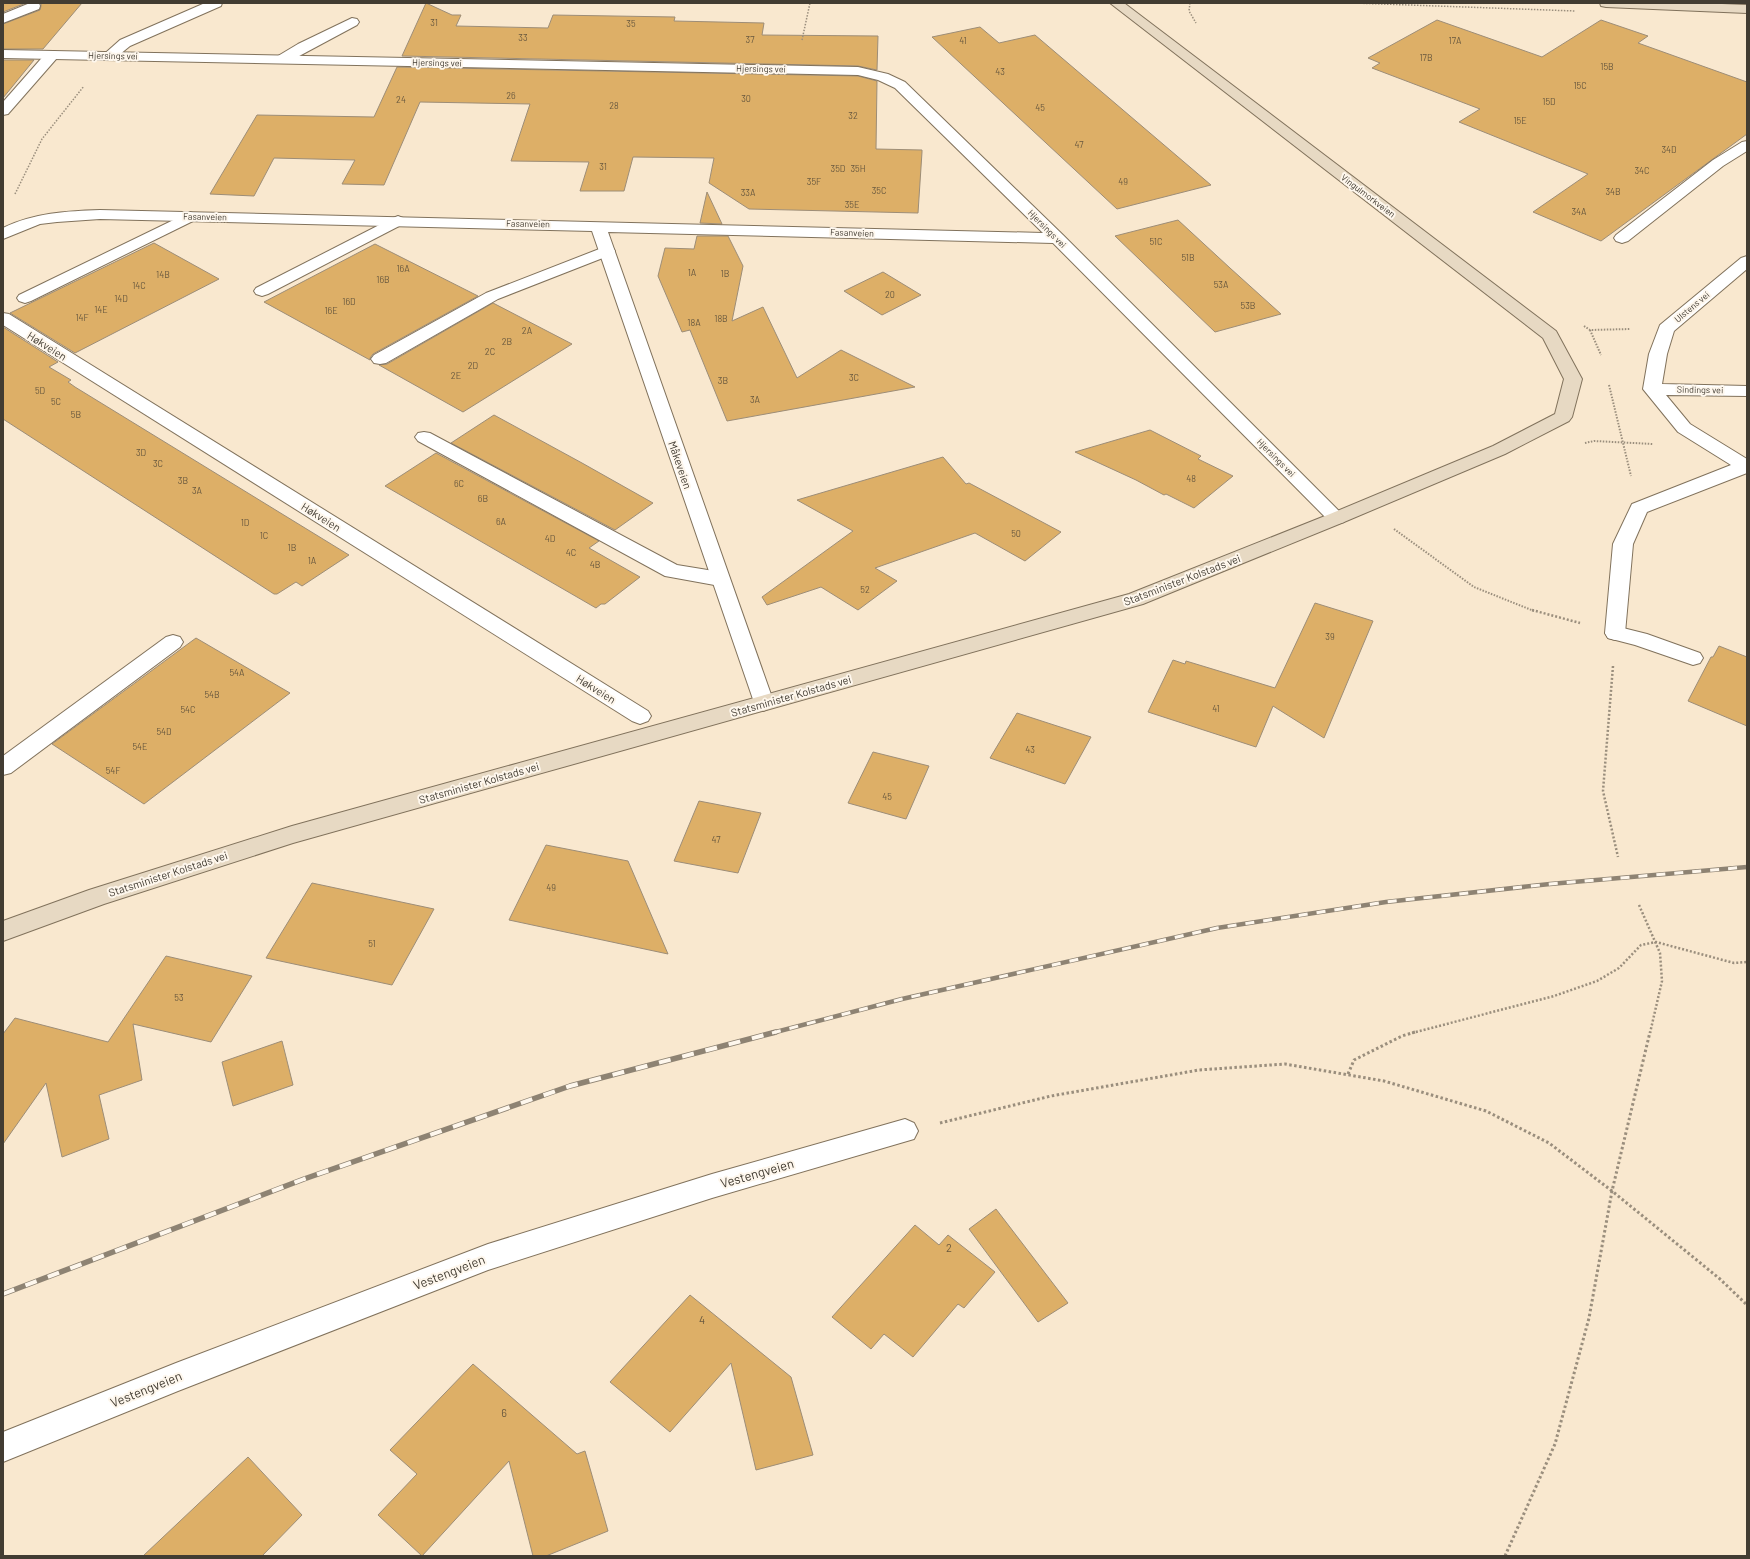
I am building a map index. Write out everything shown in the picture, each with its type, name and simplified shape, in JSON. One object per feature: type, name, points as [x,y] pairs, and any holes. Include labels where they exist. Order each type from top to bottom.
[{"type":"street","points":[[109,56],[125,43],[216,3]]},
{"type":"street","name":"Vingulmorkveien","points":[[1116,3],[1550,335],[1573,380],[1563,417]]},
{"type":"street","points":[[1606,3],[1747,9]]},
{"type":"street","points":[[3,19],[34,6]]},
{"type":"street","points":[[283,59],[352,22]]},
{"type":"street","name":"Hjersings vei","points":[[3,54],[858,71],[883,77],[900,85],[1057,238],[1337,518]]},
{"type":"street","points":[[3,111],[52,55]]},
{"type":"street","points":[[1622,238],[1718,163],[1744,150]]},
{"type":"street","name":"Fasanveien","points":[[7,232],[38,219],[66,216],[190,217],[598,226],[1057,238]]},
{"type":"street","points":[[25,298],[190,217]]},
{"type":"street","points":[[262,291],[398,222]]},
{"type":"street","name":"Måkeveien","points":[[598,226],[763,704]]},
{"type":"street","points":[[380,359],[492,296],[607,252]]},
{"type":"street","name":"Ulstens vei","points":[[1652,390],[1658,354],[1666,329],[1747,261]]},
{"type":"street","name":"Høkveien","points":[[3,318],[640,716]]},
{"type":"street","points":[[1652,390],[1684,428],[1746,467]]},
{"type":"street","name":"Sindings vei","points":[[1652,390],[1747,391]]},
{"type":"street","name":"Statsminister Kolstads vei","points":[[3,931],[97,897],[292,835],[1136,599],[1337,518],[1499,450],[1563,417]]},
{"type":"street","points":[[424,437],[672,571],[720,579]]},
{"type":"street","points":[[1693,658],[1640,639],[1615,633],[1623,544],[1639,508],[1746,467]]},
{"type":"street","points":[[3,767],[173,642]]},
{"type":"street","name":"Vestengveien","points":[[3,1447],[183,1374],[488,1257],[712,1186],[905,1131]]},
{"type":"path","points":[[796,70],[810,3]]},
{"type":"path","points":[[1354,3],[1546,10]]},
{"type":"path","points":[[7,232],[9,206],[42,139],[109,56]]},
{"type":"path","points":[[1590,330],[1603,362]]},
{"type":"path","points":[[1608,384],[1639,508]]},
{"type":"path","points":[[1580,444],[1594,441],[1658,445]]},
{"type":"path","points":[[1391,527],[1474,587],[1535,611],[1615,633],[1603,791],[1618,857]]},
{"type":"path","points":[[1505,1556],[1555,1444],[1589,1318],[1612,1191],[1662,981],[1660,953],[1639,905]]},
{"type":"path","points":[[1348,1074],[1354,1060],[1402,1036],[1438,1025],[1554,996],[1597,981],[1619,968],[1641,945],[1656,942],[1734,963],[1747,962]]},
{"type":"path","points":[[905,1131],[1051,1096],[1199,1070],[1285,1064],[1384,1081],[1486,1111],[1549,1143],[1612,1191],[1720,1279],[1747,1304]]},
{"type":"building","points":[[3,3],[26,3],[3,12]]},
{"type":"building","points":[[41,3],[82,3],[43,49],[3,49],[3,24],[40,10]]},
{"type":"building","points":[[426,3],[452,15],[461,15],[456,26],[548,28],[553,15],[675,17],[674,21],[764,23],[762,35],[878,36],[877,70],[858,66],[402,56]]},
{"type":"building","points":[[1437,20],[1542,57],[1601,20],[1648,36],[1638,43],[1747,82],[1747,134],[1601,241],[1533,212],[1588,174],[1459,122],[1480,109],[1372,68],[1380,63],[1368,58]]},
{"type":"building","points":[[980,27],[999,43],[1035,35],[1211,185],[1117,209],[932,37]]},
{"type":"building","points":[[3,60],[34,60],[3,98]]},
{"type":"building","points":[[397,67],[858,76],[877,81],[876,149],[922,150],[918,213],[749,209],[709,183],[714,158],[633,157],[624,191],[580,191],[589,162],[511,161],[530,104],[420,102],[384,185],[342,184],[355,160],[274,158],[254,196],[210,194],[257,115],[374,117]]},
{"type":"building","points":[[707,192],[722,224],[700,223]]},
{"type":"building","points":[[1178,220],[1281,314],[1215,332],[1115,236]]},
{"type":"building","points":[[697,236],[728,236],[743,266],[732,321],[763,307],[797,378],[841,350],[915,387],[727,421],[690,330],[682,332],[658,276],[665,248],[694,249]]},
{"type":"building","points":[[154,243],[219,279],[75,353],[10,313]]},
{"type":"building","points":[[375,244],[478,296],[373,354],[370,360],[264,302]]},
{"type":"building","points":[[883,272],[921,295],[882,315],[844,291]]},
{"type":"building","points":[[493,303],[572,344],[463,412],[379,365],[387,364]]},
{"type":"building","points":[[3,327],[58,362],[49,367],[71,380],[68,382],[75,387],[349,555],[302,586],[296,582],[277,594],[274,594],[3,419]]},
{"type":"building","points":[[494,415],[653,503],[615,530],[451,443]]},
{"type":"building","points":[[1150,430],[1201,456],[1198,459],[1233,476],[1194,508],[1075,452]]},
{"type":"building","points":[[436,453],[599,541],[589,548],[640,577],[605,604],[601,604],[596,608],[385,486]]},
{"type":"building","points":[[943,457],[966,484],[969,483],[1061,532],[1025,561],[975,533],[875,568],[897,581],[858,610],[821,587],[767,605],[762,597],[853,531],[797,500]]},
{"type":"building","points":[[1315,603],[1373,621],[1324,738],[1273,706],[1256,747],[1148,712],[1173,660],[1185,664],[1186,661],[1275,688]]},
{"type":"building","points":[[196,638],[290,693],[144,804],[52,744]]},
{"type":"building","points":[[1719,646],[1747,657],[1747,726],[1688,701],[1711,657],[1713,657]]},
{"type":"building","points":[[1017,713],[1091,737],[1065,784],[990,758]]},
{"type":"building","points":[[873,752],[929,766],[906,819],[848,803]]},
{"type":"building","points":[[699,801],[761,813],[738,873],[674,861]]},
{"type":"building","points":[[546,845],[628,861],[668,954],[509,920]]},
{"type":"building","points":[[312,883],[434,909],[392,985],[266,958]]},
{"type":"building","points":[[166,956],[252,976],[211,1042],[133,1024],[142,1080],[99,1095],[109,1139],[62,1157],[46,1083],[3,1144],[3,1034],[15,1018],[108,1042]]},
{"type":"building","points":[[282,1041],[293,1085],[233,1106],[222,1062]]},
{"type":"building","points":[[996,1209],[1068,1303],[1038,1322],[969,1229]]},
{"type":"building","points":[[915,1225],[939,1245],[948,1235],[995,1272],[964,1308],[958,1304],[913,1357],[884,1334],[871,1349],[832,1317]]},
{"type":"building","points":[[690,1295],[791,1377],[813,1455],[756,1470],[731,1363],[670,1432],[610,1382]]},
{"type":"building","points":[[473,1364],[577,1454],[585,1451],[608,1531],[546,1556],[533,1556],[509,1461],[422,1556],[378,1515],[417,1474],[390,1450]]},
{"type":"building","points":[[248,1457],[302,1515],[262,1556],[143,1556]]},
{"type":"railway","points":[[772,1033],[902,999],[1217,928],[1386,902],[1550,884],[1747,867]]},
{"type":"railway","points":[[3,1294],[304,1179],[570,1086],[776,1032]]}]
